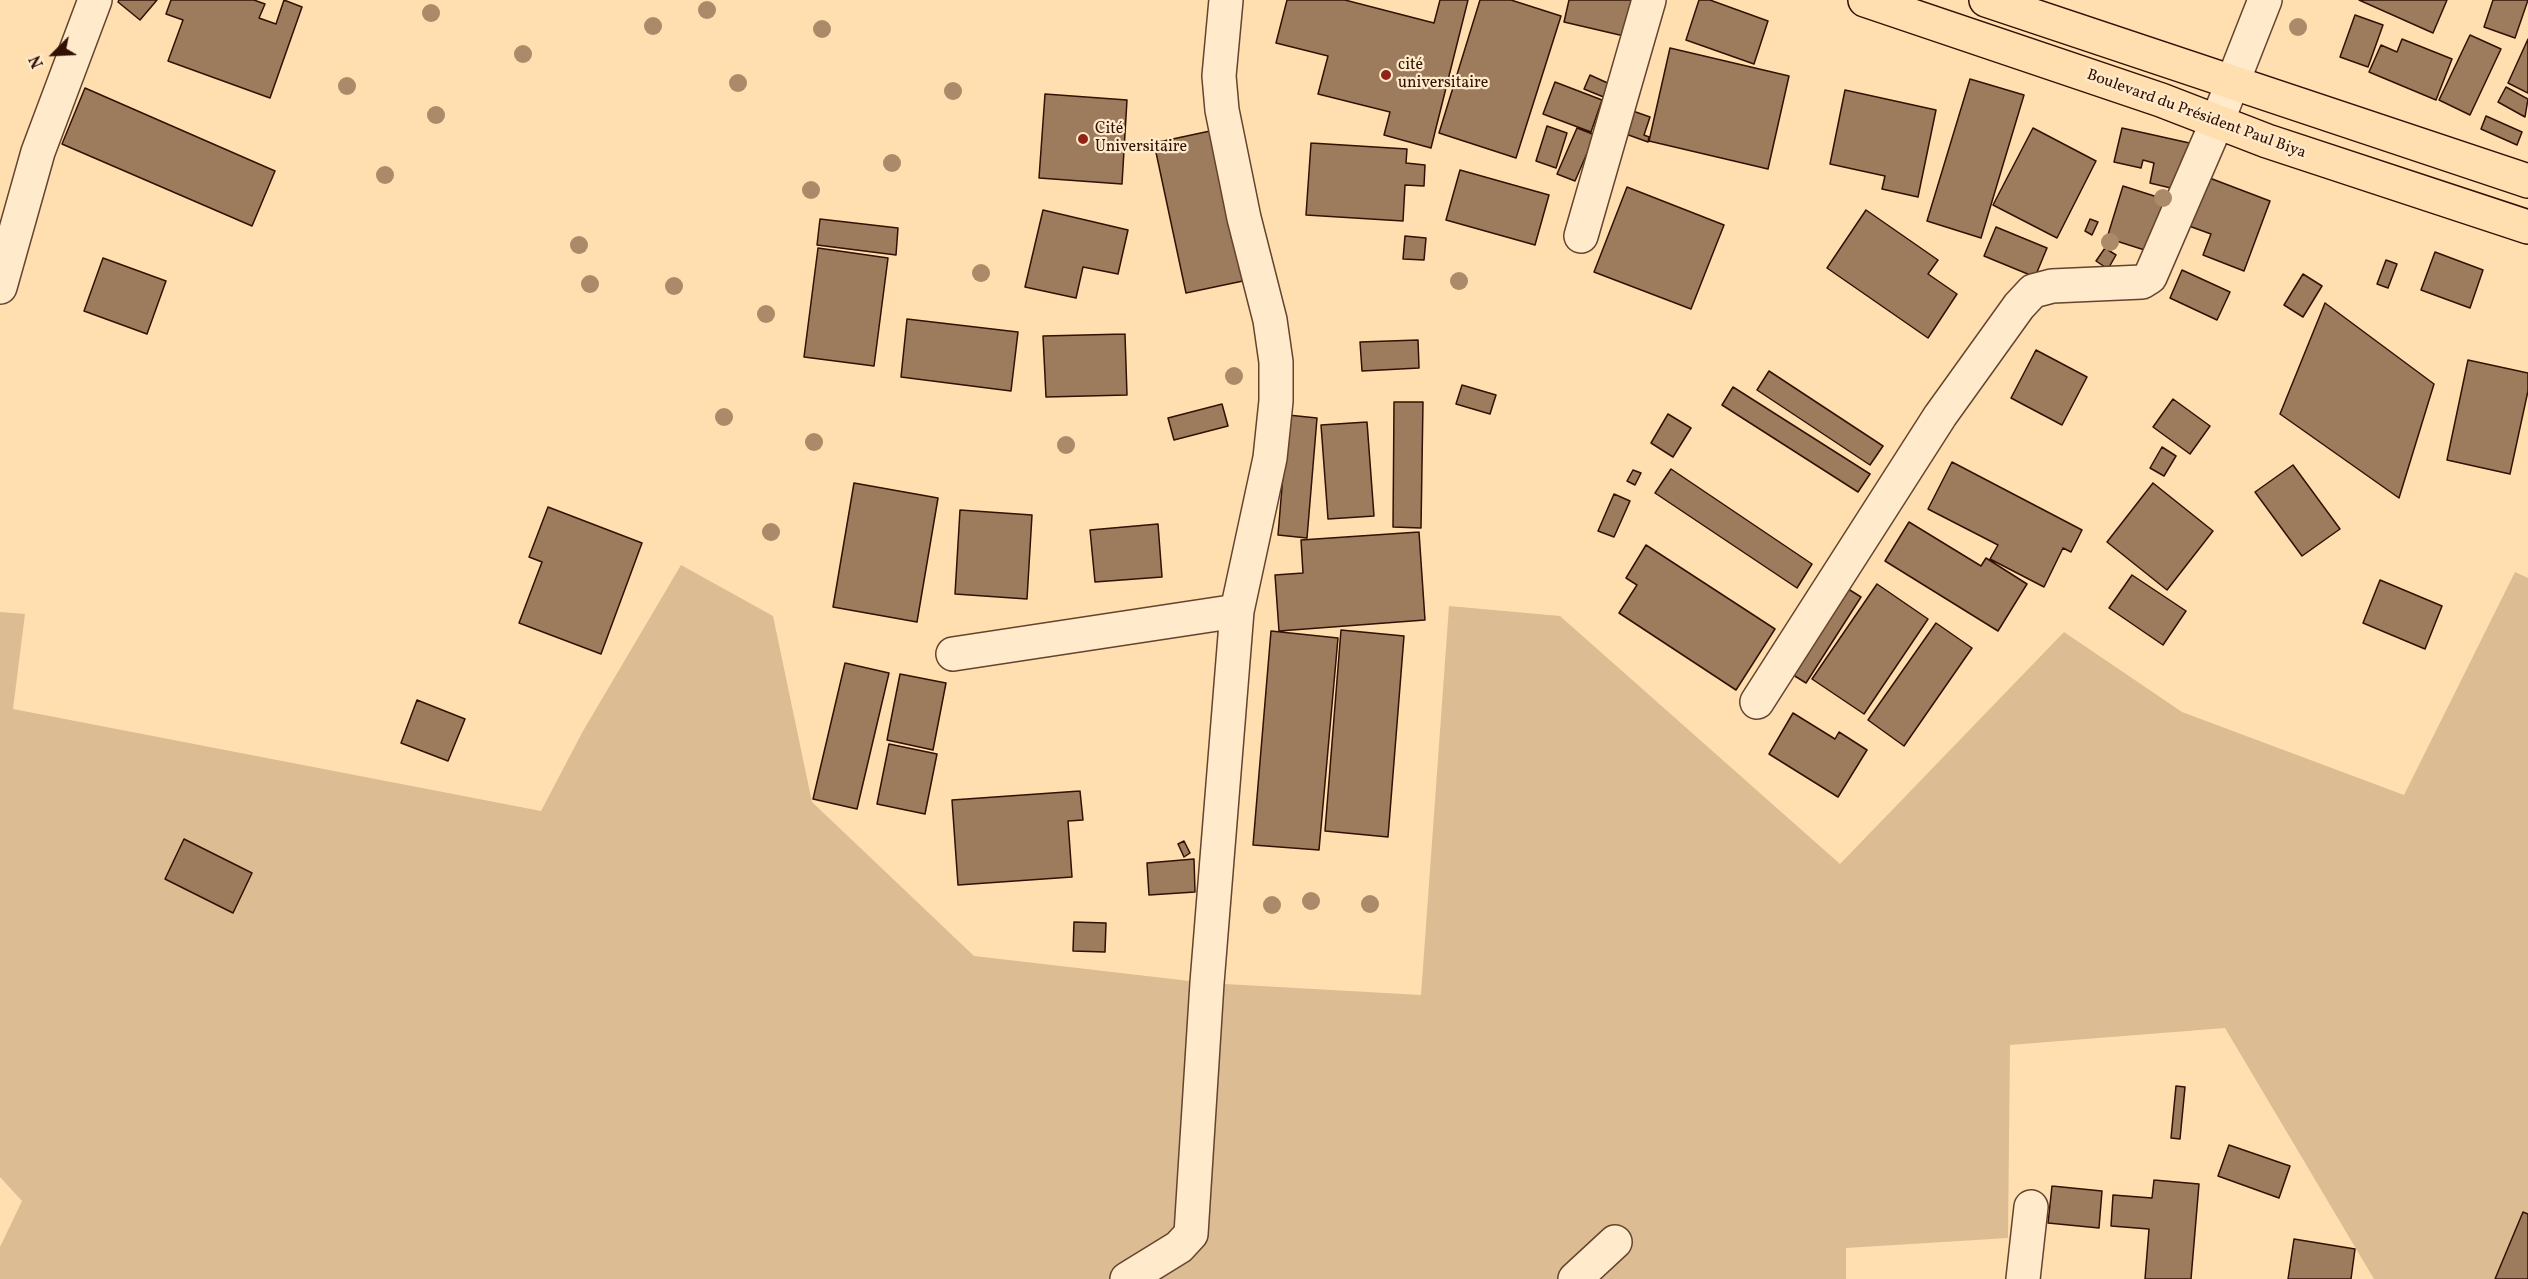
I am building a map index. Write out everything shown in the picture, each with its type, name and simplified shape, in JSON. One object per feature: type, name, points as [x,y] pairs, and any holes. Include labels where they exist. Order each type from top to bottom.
[{"type":"main road","name":"Boulevard du Président Paul Biya","points":[[1865,0],[2161,100],[2217,123],[2528,228]]},
{"type":"main road","points":[[1986,0],[2528,181]]},
{"type":"street","points":[[0,287],[38,152],[95,0]]},
{"type":"street","points":[[1127,1279],[1179,1247],[1191,1234],[1207,983],[1238,611],[1270,458],[1276,401],[1276,362],[1270,320],[1244,218],[1222,110],[1219,76],[1226,0]]},
{"type":"street","points":[[1581,236],[1649,0]]},
{"type":"street","points":[[1757,702],[1940,416],[2019,306],[2033,291],[2052,286],[2142,282],[2150,277],[2217,123],[2265,0]]},
{"type":"street","points":[[953,654],[1238,611]]},
{"type":"street","points":[[2023,1279],[2031,1207]]},
{"type":"street","points":[[1575,1279],[1615,1242]]},
{"type":"shaded area","points":[[681,565],[773,616],[812,802],[974,956],[1207,983],[1421,995],[1449,606],[1560,616],[1840,864],[2064,632],[2182,712],[2404,795],[2515,572],[2528,578],[2528,1279],[2374,1279],[2225,1028],[2010,1045],[2008,1238],[1846,1248],[1846,1279],[0,1279],[0,1247],[22,1201],[0,1177],[0,612],[25,614],[13,709],[541,811],[583,731]]},
{"type":"building","points":[[119,0],[157,0],[140,20],[118,2]]},
{"type":"building","points":[[171,0],[254,0],[265,4],[259,18],[276,24],[284,0],[302,7],[270,98],[168,61],[183,20],[166,14]]},
{"type":"building","name":"cité universitaire","points":[[1287,0],[1345,0],[1434,23],[1440,0],[1468,0],[1431,148],[1384,135],[1390,112],[1318,94],[1328,56],[1276,43]]},
{"type":"building","points":[[1480,0],[1511,0],[1561,16],[1516,158],[1439,133]]},
{"type":"building","points":[[1569,0],[1633,0],[1624,36],[1564,22]]},
{"type":"building","points":[[1699,0],[1710,0],[1768,21],[1754,64],[1686,40]]},
{"type":"building","points":[[2359,0],[2447,0],[2433,33]]},
{"type":"building","points":[[2493,0],[2528,0],[2515,38],[2484,27]]},
{"type":"building","points":[[2355,15],[2383,25],[2368,67],[2340,57]]},
{"type":"building","points":[[2470,35],[2501,49],[2470,115],[2439,100]]},
{"type":"building","points":[[2402,39],[2452,59],[2436,100],[2369,72],[2381,45],[2397,52]]},
{"type":"building","points":[[2528,39],[2528,93],[2508,83]]},
{"type":"building","points":[[1670,48],[1789,76],[1768,169],[1649,141]]},
{"type":"building","points":[[1590,75],[1612,85],[1606,98],[1584,89]]},
{"type":"building","points":[[1970,79],[2024,95],[1981,238],[1927,221]]},
{"type":"building","points":[[1555,82],[1602,100],[1591,132],[1543,114]]},
{"type":"building","points":[[2506,87],[2528,99],[2525,117],[2498,102]]},
{"type":"building","points":[[85,88],[275,171],[252,226],[62,144]]},
{"type":"building","points":[[1845,90],[1936,110],[1918,197],[1882,189],[1885,176],[1830,164]]},
{"type":"building","name":"Cité Universitaire","points":[[1045,94],[1127,100],[1122,184],[1039,178]]},
{"type":"building","points":[[1630,110],[1650,117],[1644,135],[1649,137],[1648,142],[1623,133]]},
{"type":"building","points":[[2486,116],[2522,132],[2517,145],[2481,129]]},
{"type":"building","points":[[1547,126],[1567,133],[1556,168],[1536,161]]},
{"type":"building","points":[[1577,128],[1595,135],[1575,181],[1557,174]]},
{"type":"building","points":[[2033,128],[2096,161],[2057,238],[1993,205]]},
{"type":"building","points":[[2122,128],[2194,144],[2183,191],[2150,183],[2154,163],[2143,160],[2141,168],[2114,162]]},
{"type":"building","name":"cité universitaire","points":[[1210,131],[1243,281],[1186,293],[1154,143]]},
{"type":"building","points":[[1311,143],[1407,149],[1406,163],[1425,165],[1424,186],[1405,185],[1403,221],[1306,215]]},
{"type":"building","points":[[1460,170],[1549,195],[1535,245],[1446,220]]},
{"type":"building","points":[[2207,177],[2270,201],[2244,271],[2203,255],[2211,234],[2189,226]]},
{"type":"building","points":[[2123,186],[2173,202],[2157,254],[2107,238]]},
{"type":"building","points":[[1627,187],[1724,225],[1691,309],[1594,272]]},
{"type":"building","points":[[1043,210],[1128,230],[1118,274],[1083,267],[1076,298],[1025,287]]},
{"type":"building","points":[[1866,210],[1938,260],[1928,274],[1957,294],[1928,338],[1827,268]]},
{"type":"building","points":[[820,219],[898,228],[896,255],[817,245]]},
{"type":"building","points":[[2090,219],[2098,222],[2092,235],[2085,231]]},
{"type":"building","points":[[1996,227],[2047,248],[2035,277],[1984,256]]},
{"type":"building","points":[[1405,236],[1426,238],[1424,260],[1403,259]]},
{"type":"building","points":[[818,248],[888,258],[874,366],[804,357]]},
{"type":"building","points":[[2105,248],[2116,255],[2108,269],[2096,261]]},
{"type":"building","points":[[2435,252],[2483,270],[2470,308],[2421,290]]},
{"type":"building","points":[[103,258],[166,281],[147,334],[84,311]]},
{"type":"building","points":[[2386,260],[2397,264],[2388,288],[2377,284]]},
{"type":"building","points":[[2182,270],[2230,292],[2217,320],[2170,298]]},
{"type":"building","points":[[2303,274],[2322,286],[2303,317],[2284,305]]},
{"type":"building","points":[[2325,303],[2434,384],[2399,498],[2280,414]]},
{"type":"building","points":[[907,319],[1018,332],[1011,391],[901,377]]},
{"type":"building","points":[[1125,334],[1127,395],[1046,397],[1043,336]]},
{"type":"building","points":[[1418,340],[1419,368],[1362,371],[1360,342]]},
{"type":"building","points":[[2036,350],[2087,377],[2062,425],[2011,398]]},
{"type":"building","points":[[2468,360],[2528,373],[2528,391],[2510,474],[2447,460]]},
{"type":"building","points":[[1769,371],[1883,446],[1870,465],[1757,390]]},
{"type":"building","points":[[1462,385],[1496,395],[1490,414],[1456,404]]},
{"type":"building","points":[[1733,387],[1870,474],[1858,492],[1722,405]]},
{"type":"building","points":[[2173,399],[2210,426],[2190,454],[2153,427]]},
{"type":"building","points":[[1394,402],[1423,402],[1421,528],[1393,527]]},
{"type":"building","points":[[1222,404],[1228,426],[1174,440],[1168,418]]},
{"type":"building","points":[[1668,414],[1691,428],[1673,457],[1651,443]]},
{"type":"building","points":[[1288,415],[1317,418],[1307,538],[1278,535]]},
{"type":"building","points":[[1367,422],[1374,516],[1328,519],[1321,425]]},
{"type":"building","points":[[2162,447],[2176,456],[2164,476],[2150,468]]},
{"type":"building","points":[[1952,462],[2082,530],[2071,552],[2063,548],[2044,587],[1990,559],[1998,545],[1928,509]]},
{"type":"building","points":[[2293,465],[2340,529],[2302,556],[2255,492]]},
{"type":"building","points":[[1671,469],[1812,564],[1797,588],[1655,493]]},
{"type":"building","points":[[1633,470],[1641,473],[1635,485],[1627,481]]},
{"type":"building","points":[[854,483],[938,498],[917,622],[833,607]]},
{"type":"building","points":[[2153,483],[2213,531],[2167,590],[2107,542]]},
{"type":"building","points":[[1614,494],[1630,501],[1614,537],[1598,531]]},
{"type":"building","points":[[548,507],[642,543],[601,654],[519,623],[542,562],[529,557]]},
{"type":"building","points":[[960,510],[1032,515],[1027,599],[955,594]]},
{"type":"building","points":[[1909,522],[1981,566],[1986,558],[2027,584],[1998,631],[1885,561]]},
{"type":"building","points":[[1158,524],[1162,577],[1095,582],[1090,530]]},
{"type":"building","points":[[1419,532],[1425,620],[1279,631],[1275,575],[1303,573],[1301,540]]},
{"type":"building","points":[[1646,545],[1775,629],[1736,690],[1619,613],[1637,585],[1626,578]]},
{"type":"building","points":[[2132,575],[2186,611],[2163,645],[2109,608]]},
{"type":"building","points":[[2380,580],[2442,606],[2425,649],[2363,623]]},
{"type":"building","points":[[1877,584],[1928,619],[1864,714],[1812,679]]},
{"type":"building","points":[[1845,587],[1861,597],[1806,683],[1790,673]]},
{"type":"building","points":[[1936,623],[1972,648],[1904,746],[1868,720]]},
{"type":"building","points":[[1341,630],[1404,636],[1388,837],[1325,831]]},
{"type":"building","points":[[1271,631],[1338,638],[1319,850],[1253,845]]},
{"type":"building","points":[[845,663],[889,673],[857,809],[813,799]]},
{"type":"building","points":[[900,674],[946,683],[933,750],[887,740]]},
{"type":"building","points":[[417,700],[465,719],[448,761],[401,743]]},
{"type":"building","points":[[1793,713],[1835,739],[1839,732],[1867,750],[1838,797],[1769,754]]},
{"type":"building","points":[[889,744],[937,754],[925,814],[877,804]]},
{"type":"building","points":[[1080,791],[1083,820],[1068,821],[1072,877],[958,885],[952,800]]},
{"type":"building","points":[[184,839],[252,873],[233,913],[165,879]]},
{"type":"building","points":[[1184,841],[1190,853],[1184,857],[1178,844]]},
{"type":"building","points":[[1194,859],[1195,892],[1149,895],[1147,863]]},
{"type":"building","points":[[1074,922],[1106,923],[1105,952],[1073,951]]},
{"type":"building","points":[[2176,1086],[2185,1087],[2180,1139],[2171,1138]]},
{"type":"building","points":[[2229,1145],[2290,1166],[2279,1198],[2218,1176]]},
{"type":"building","points":[[2154,1180],[2199,1184],[2191,1279],[2145,1279],[2149,1229],[2111,1226],[2113,1195],[2152,1198]]},
{"type":"building","points":[[2052,1186],[2102,1191],[2099,1228],[2048,1223]]},
{"type":"building","points":[[2523,1212],[2528,1214],[2528,1279],[2495,1279]]},
{"type":"building","points":[[2294,1239],[2355,1249],[2351,1279],[2288,1279]]},
{"type":"place","name":"cité universitaire","points":[[1386,75]]},
{"type":"place","name":"Cité Universitaire","points":[[1083,139]]}]
